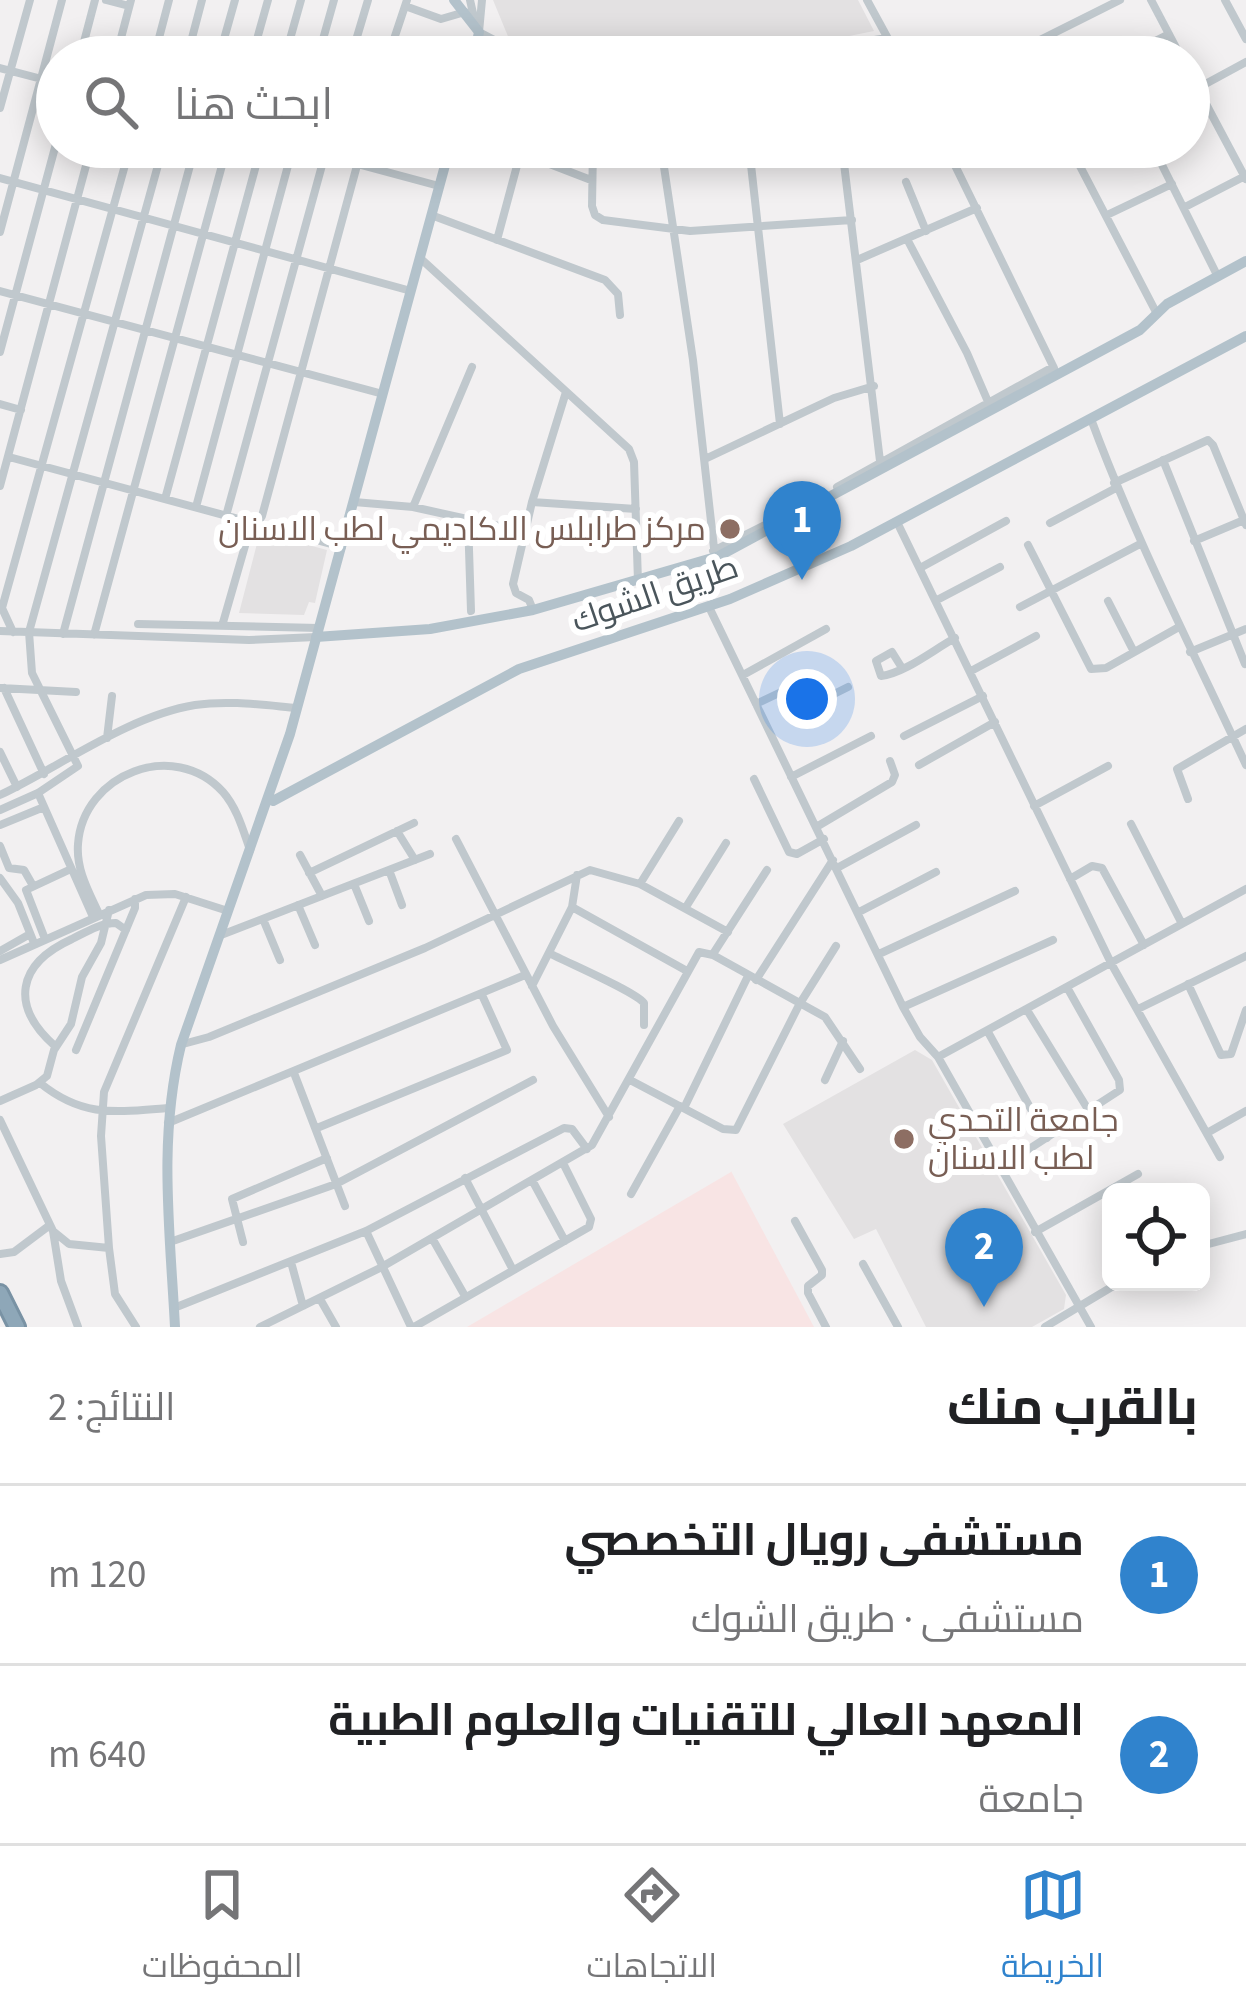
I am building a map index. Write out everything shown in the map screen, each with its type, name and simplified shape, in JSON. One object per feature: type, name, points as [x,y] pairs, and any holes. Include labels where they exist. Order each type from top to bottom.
[{"type":"highway","points":[[0,1293],[17,1327]]},
{"type":"highway","points":[[0,1312],[8,1327]]},
{"type":"main road","points":[[455,0],[468,6],[477,36]]},
{"type":"main road","points":[[245,869],[256,851],[290,734],[444,168]]},
{"type":"main road","name":"طريق الشوك","points":[[318,632],[430,628],[533,610],[714,554],[1140,330],[1167,304],[1246,261]]},
{"type":"main road","name":"طريق الشوك","points":[[271,800],[472,702],[532,664],[771,583],[897,522],[1246,336]]},
{"type":"main road","points":[[175,1327],[168,1243],[168,1108],[181,1045],[271,800]]},
{"type":"street","points":[[0,108],[5,69],[29,0]]},
{"type":"street","points":[[52,36],[62,0]]},
{"type":"street","points":[[86,36],[95,0]]},
{"type":"street","points":[[106,0],[130,3],[121,36]]},
{"type":"street","points":[[160,36],[169,0]]},
{"type":"street","points":[[193,36],[202,0]]},
{"type":"street","points":[[225,36],[235,0]]},
{"type":"street","points":[[258,36],[268,0]]},
{"type":"street","points":[[291,36],[301,0]]},
{"type":"street","points":[[324,36],[334,0]]},
{"type":"street","points":[[357,36],[368,0]]},
{"type":"street","points":[[482,0],[477,28],[491,36]]},
{"type":"street","points":[[867,0],[886,36]]},
{"type":"street","points":[[1054,36],[1120,0]]},
{"type":"street","points":[[1150,0],[1169,34],[1165,36]]},
{"type":"street","points":[[1225,0],[1246,39]]},
{"type":"street","points":[[395,36],[407,2],[441,19],[468,6]]},
{"type":"street","points":[[1210,82],[1246,62]]},
{"type":"street","points":[[5,69],[36,78]]},
{"type":"street","points":[[0,232],[36,97]]},
{"type":"street","points":[[1184,207],[1245,177],[1210,111]]},
{"type":"street","points":[[0,352],[50,168]]},
{"type":"street","points":[[0,486],[86,168]]},
{"type":"street","points":[[13,632],[1,605],[124,168]]},
{"type":"street","points":[[0,810],[75,771],[76,758],[32,673],[29,632],[157,168]]},
{"type":"street","points":[[63,634],[189,168]]},
{"type":"street","points":[[94,635],[222,168]]},
{"type":"street","points":[[165,499],[255,168]]},
{"type":"street","points":[[196,508],[288,168]]},
{"type":"street","points":[[226,516],[321,168]]},
{"type":"street","points":[[222,626],[303,373],[356,168]]},
{"type":"street","points":[[372,168],[439,186]]},
{"type":"street","points":[[497,240],[516,168]]},
{"type":"street","points":[[563,168],[591,180]]},
{"type":"street","points":[[591,168],[595,215],[674,231],[852,220]]},
{"type":"street","points":[[664,168],[714,554]]},
{"type":"street","points":[[752,168],[780,424]]},
{"type":"street","points":[[845,168],[881,466]]},
{"type":"street","points":[[957,168],[1055,371]]},
{"type":"street","points":[[1081,168],[1157,314]]},
{"type":"street","points":[[1164,168],[1218,277]]},
{"type":"street","points":[[0,178],[411,291]]},
{"type":"street","points":[[906,182],[926,230]]},
{"type":"street","points":[[1107,215],[1172,184]]},
{"type":"street","points":[[857,260],[977,208]]},
{"type":"street","points":[[431,215],[605,280],[618,295],[620,315]]},
{"type":"street","points":[[907,239],[990,407]]},
{"type":"street","points":[[420,258],[632,453],[638,581]]},
{"type":"street","points":[[0,291],[383,394]]},
{"type":"street","points":[[413,507],[472,367]]},
{"type":"street","points":[[705,459],[834,398],[874,386]]},
{"type":"street","points":[[533,610],[513,586],[532,502],[566,392]]},
{"type":"street","points":[[0,404],[21,410]]},
{"type":"street","points":[[1090,418],[1190,652],[1246,765]]},
{"type":"street","points":[[1050,523],[1203,440],[1210,441],[1245,523],[1194,541]]},
{"type":"street","points":[[9,458],[342,547]]},
{"type":"street","points":[[1163,460],[1245,664]]},
{"type":"street","points":[[354,502],[413,507],[526,532]]},
{"type":"street","points":[[532,502],[636,509]]},
{"type":"street","points":[[468,519],[471,611]]},
{"type":"street","points":[[920,568],[1006,521]]},
{"type":"street","points":[[897,522],[1112,964],[1220,1157]]},
{"type":"street","points":[[1020,607],[1142,542]]},
{"type":"street","points":[[1028,545],[1091,669],[1101,670],[1179,627]]},
{"type":"street","points":[[937,600],[1000,567]]},
{"type":"street","points":[[1108,601],[1134,652]]},
{"type":"street","points":[[710,607],[903,1007],[938,1057],[1091,1327]]},
{"type":"street","points":[[137,624],[318,632]]},
{"type":"street","points":[[742,675],[826,629]]},
{"type":"street","points":[[1190,652],[1246,629]]},
{"type":"street","points":[[0,631],[249,640],[318,632]]},
{"type":"street","points":[[971,671],[1036,636]]},
{"type":"street","points":[[902,668],[955,638]]},
{"type":"street","points":[[756,704],[797,683],[803,683],[818,702],[848,687]]},
{"type":"street","points":[[44,774],[2,688],[76,692]]},
{"type":"street","points":[[107,738],[112,696]]},
{"type":"street","points":[[904,736],[983,696]]},
{"type":"street","points":[[0,795],[165,712],[197,705],[297,708]]},
{"type":"street","points":[[919,765],[995,722]]},
{"type":"street","points":[[1188,799],[1178,770],[1246,729]]},
{"type":"street","points":[[791,777],[871,736]]},
{"type":"street","points":[[0,752],[17,787]]},
{"type":"street","points":[[818,826],[892,782],[895,775],[890,761]]},
{"type":"street","points":[[101,914],[79,866],[80,830],[102,791],[134,771],[176,766],[214,784],[232,804],[250,852]]},
{"type":"street","points":[[1034,806],[1108,766]]},
{"type":"street","points":[[754,779],[789,852],[797,854],[824,839]]},
{"type":"street","points":[[38,793],[70,869],[108,922]]},
{"type":"street","points":[[0,825],[44,807]]},
{"type":"street","points":[[640,884],[679,821]]},
{"type":"street","points":[[309,873],[414,823]]},
{"type":"street","points":[[1130,824],[1182,924]]},
{"type":"street","points":[[631,1194],[752,978],[835,864],[916,825]]},
{"type":"street","points":[[397,831],[415,860]]},
{"type":"street","points":[[456,839],[525,975],[609,1117]]},
{"type":"street","points":[[686,907],[725,843]]},
{"type":"street","points":[[0,846],[2,871],[32,939]]},
{"type":"street","points":[[221,935],[430,854]]},
{"type":"street","points":[[300,855],[322,896]]},
{"type":"street","points":[[1070,879],[1092,866],[1104,870],[1144,945]]},
{"type":"street","points":[[45,938],[26,892],[32,884],[70,869]]},
{"type":"street","points":[[388,870],[402,904]]},
{"type":"street","points":[[181,1045],[495,917],[577,875],[599,870],[640,884],[728,932]]},
{"type":"street","points":[[713,955],[767,870]]},
{"type":"street","points":[[2,871],[24,871],[32,884]]},
{"type":"street","points":[[859,913],[936,872]]},
{"type":"street","points":[[532,987],[572,908],[577,875]]},
{"type":"street","points":[[354,884],[369,922]]},
{"type":"street","points":[[938,1057],[1246,889]]},
{"type":"street","points":[[878,954],[1015,891]]},
{"type":"street","points":[[0,951],[45,938],[135,899],[166,893],[230,912]]},
{"type":"street","points":[[136,1327],[115,1294],[100,1113],[110,1072],[186,897]]},
{"type":"street","points":[[76,1051],[135,899]]},
{"type":"street","points":[[298,905],[315,945]]},
{"type":"street","points":[[572,908],[687,971]]},
{"type":"street","points":[[263,919],[280,960]]},
{"type":"street","points":[[0,1101],[40,1083],[49,1071],[74,1012],[82,977],[100,948],[108,922]]},
{"type":"street","points":[[56,1047],[28,1014],[25,993],[30,972],[49,950],[108,922],[126,930]]},
{"type":"street","points":[[0,961],[32,939]]},
{"type":"street","points":[[903,1007],[1053,940]]},
{"type":"street","points":[[630,1081],[726,1130],[736,1130],[799,1005],[836,946]]},
{"type":"street","points":[[262,1327],[380,1268],[587,1149],[630,1081],[698,952],[713,955],[825,1017],[860,1069]]},
{"type":"street","points":[[549,953],[636,994],[644,1003],[644,1025]]},
{"type":"street","points":[[1138,1009],[1246,956]]},
{"type":"street","points":[[166,1124],[525,975]]},
{"type":"street","points":[[1188,984],[1221,1055],[1231,1054],[1246,1010]]},
{"type":"street","points":[[1000,1168],[1117,1093],[1120,1085],[1068,988]]},
{"type":"street","points":[[317,1128],[507,1049],[482,995]]},
{"type":"street","points":[[74,1012],[93,1010]]},
{"type":"street","points":[[1028,1010],[1089,1111]]},
{"type":"street","points":[[988,1032],[1047,1138]]},
{"type":"street","points":[[825,1080],[843,1041]]},
{"type":"street","points":[[294,1073],[345,1206]]},
{"type":"street","points":[[168,1243],[337,1184],[533,1081]]},
{"type":"street","points":[[40,1083],[64,1101],[100,1113],[168,1108]]},
{"type":"street","points":[[1207,1133],[1246,1111]]},
{"type":"street","points":[[0,1121],[51,1228],[61,1281],[78,1327]]},
{"type":"street","points":[[174,1308],[366,1231],[568,1127],[587,1149]]},
{"type":"street","points":[[243,1242],[235,1197],[327,1158]]},
{"type":"street","points":[[366,1231],[412,1327],[592,1221],[563,1163]]},
{"type":"street","points":[[1035,1232],[1138,1174]]},
{"type":"street","points":[[465,1178],[514,1270]]},
{"type":"street","points":[[532,1180],[565,1241]]},
{"type":"street","points":[[795,1222],[822,1270],[822,1276],[808,1286],[808,1293],[826,1327]]},
{"type":"street","points":[[51,1228],[69,1244],[109,1248]]},
{"type":"street","points":[[0,1254],[14,1252],[51,1228]]},
{"type":"street","points":[[1210,1244],[1246,1234]]},
{"type":"street","points":[[432,1238],[464,1296]]},
{"type":"street","points":[[291,1262],[303,1306]]},
{"type":"street","points":[[863,1264],[898,1327]]},
{"type":"street","points":[[1045,1327],[1105,1291]]},
{"type":"street","points":[[320,1299],[336,1327]]},
{"type":"shaded area","points":[[493,0],[858,0],[874,31],[849,36],[508,36]]},
{"type":"shaded area","points":[[260,532],[327,550],[315,603],[309,602],[304,615],[239,613]]},
{"type":"shaded area","points":[[915,1050],[932,1060],[1066,1295],[1064,1309],[1032,1327],[926,1327],[876,1229],[854,1239],[783,1124]]},
{"type":"shaded area","points":[[731,1172],[814,1327],[467,1327]]},
{"type":"place","name":"مركز طرابلس الاكاديمي لطب الاسنان","points":[[730,529]]},
{"type":"place","name":"مستشفى رويال التخصصي","points":[[802,580]]},
{"type":"place","name":"جامعة التحدي لطب الاسنان","points":[[904,1139]]},
{"type":"place","name":"المعهد العالي للتقنيات والعلوم الطبية","points":[[984,1307]]}]
